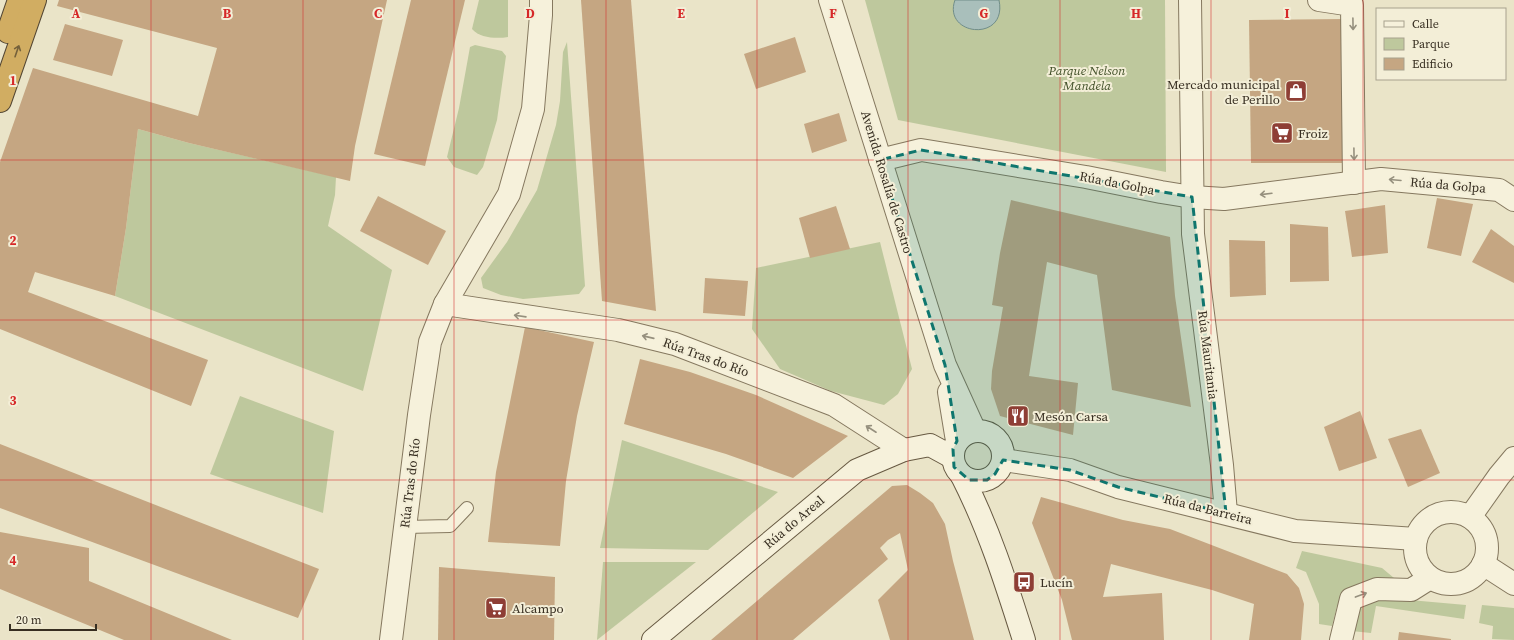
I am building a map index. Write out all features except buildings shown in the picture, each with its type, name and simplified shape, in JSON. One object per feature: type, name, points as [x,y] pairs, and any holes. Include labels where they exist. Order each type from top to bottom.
[{"type":"highway","points":[[0,56],[19,0]]},
{"type":"highway","points":[[0,101],[35,0]]},
{"type":"street","name":"Rúa Tras do Río","points":[[391,640],[419,415],[430,342],[445,304],[509,194],[533,109],[541,0]]},
{"type":"street","name":"Avenida Rosalía de Castro","points":[[830,0],[945,365],[962,451],[977,506],[998,558],[1024,640]]},
{"type":"street","name":"Rúa Mauritania","points":[[1190,0],[1193,234],[1222,465],[1226,513]]},
{"type":"street","points":[[1319,0],[1352,5],[1354,183]]},
{"type":"street","name":"Rúa da Golpa","points":[[880,160],[921,150],[1192,196],[1224,199],[1381,179],[1499,190],[1514,200]]},
{"type":"street","name":"Rúa Tras do Río","points":[[445,304],[618,330],[675,344],[834,406],[904,450]]},
{"type":"street","points":[[984,431],[993,436],[999,442],[1003,460],[995,474],[986,480],[969,480],[962,451],[984,431]]},
{"type":"street","name":"Rúa do Areal","points":[[653,640],[857,470],[904,450],[930,445],[962,451]]},
{"type":"street","points":[[1470,517],[1499,476],[1514,458]]},
{"type":"street","name":"Rúa da Barreira","points":[[1003,460],[1070,470],[1118,487],[1295,531],[1416,539]]},
{"type":"street","name":"Avenida Rosalía de Castro","points":[[986,480],[987,507],[998,558]]},
{"type":"street","points":[[1448,512],[1459,513],[1470,517],[1478,524],[1484,533],[1487,543],[1487,554],[1484,564],[1476,574],[1466,581],[1454,584],[1441,583],[1430,578],[1422,570],[1417,560],[1415,550],[1416,539],[1420,528],[1428,520],[1438,514],[1448,512]]},
{"type":"street","points":[[1484,564],[1514,584]]},
{"type":"street","points":[[1341,640],[1352,599],[1377,589],[1411,590],[1430,578]]},
{"type":"lane","points":[[405,527],[450,526],[467,508]]},
{"type":"highlighted area","points":[[921,150],[1192,197],[1226,513],[1118,487],[1070,470],[1003,460],[995,474],[987,480],[969,480],[954,467],[953,449],[957,441],[945,365],[880,160]]},
{"type":"green space","points":[[479,0],[508,0],[508,37],[488,37],[475,32],[472,29]]},
{"type":"green space","name":"Parque Nelson Mandela","points":[[865,0],[1165,0],[1166,172],[898,120]]},
{"type":"green space","points":[[567,42],[585,286],[579,294],[523,299],[501,295],[483,288],[481,278],[507,242],[537,190],[556,125],[560,101],[563,52]]},
{"type":"green space","points":[[475,45],[502,51],[506,56],[497,120],[483,167],[477,175],[454,167],[447,157],[459,108],[470,47]]},
{"type":"green space","points":[[138,129],[189,143],[336,177],[335,195],[328,226],[392,270],[363,391],[115,296],[126,228]]},
{"type":"green space","points":[[880,242],[912,369],[898,394],[884,405],[831,391],[780,369],[752,329],[756,268]]},
{"type":"green space","points":[[240,396],[334,431],[323,513],[210,474]]},
{"type":"green space","points":[[622,440],[778,492],[708,550],[600,548]]},
{"type":"green space","points":[[1302,551],[1382,568],[1394,578],[1365,581],[1348,591],[1337,606],[1332,626],[1319,624],[1319,604],[1306,572],[1296,568]]},
{"type":"green space","points":[[603,562],[696,562],[597,640]]},
{"type":"green space","points":[[1387,598],[1466,605],[1464,619],[1376,606],[1371,633],[1351,631],[1355,611],[1366,602]]},
{"type":"green space","points":[[1482,605],[1514,608],[1514,640],[1492,639],[1493,626],[1479,623]]},
{"type":"water","points":[[955,0],[999,0],[999,14],[994,23],[986,28],[976,30],[966,27],[958,21],[954,12]]},
{"type":"place","name":"Mercado municipal de Perillo","points":[[1296,91]]},
{"type":"place","name":"Froiz","points":[[1282,133]]},
{"type":"place","name":"Mesón Carsa","points":[[1018,416]]},
{"type":"place","name":"Lucín","points":[[1024,582]]},
{"type":"place","name":"Alcampo","points":[[496,608]]}]
